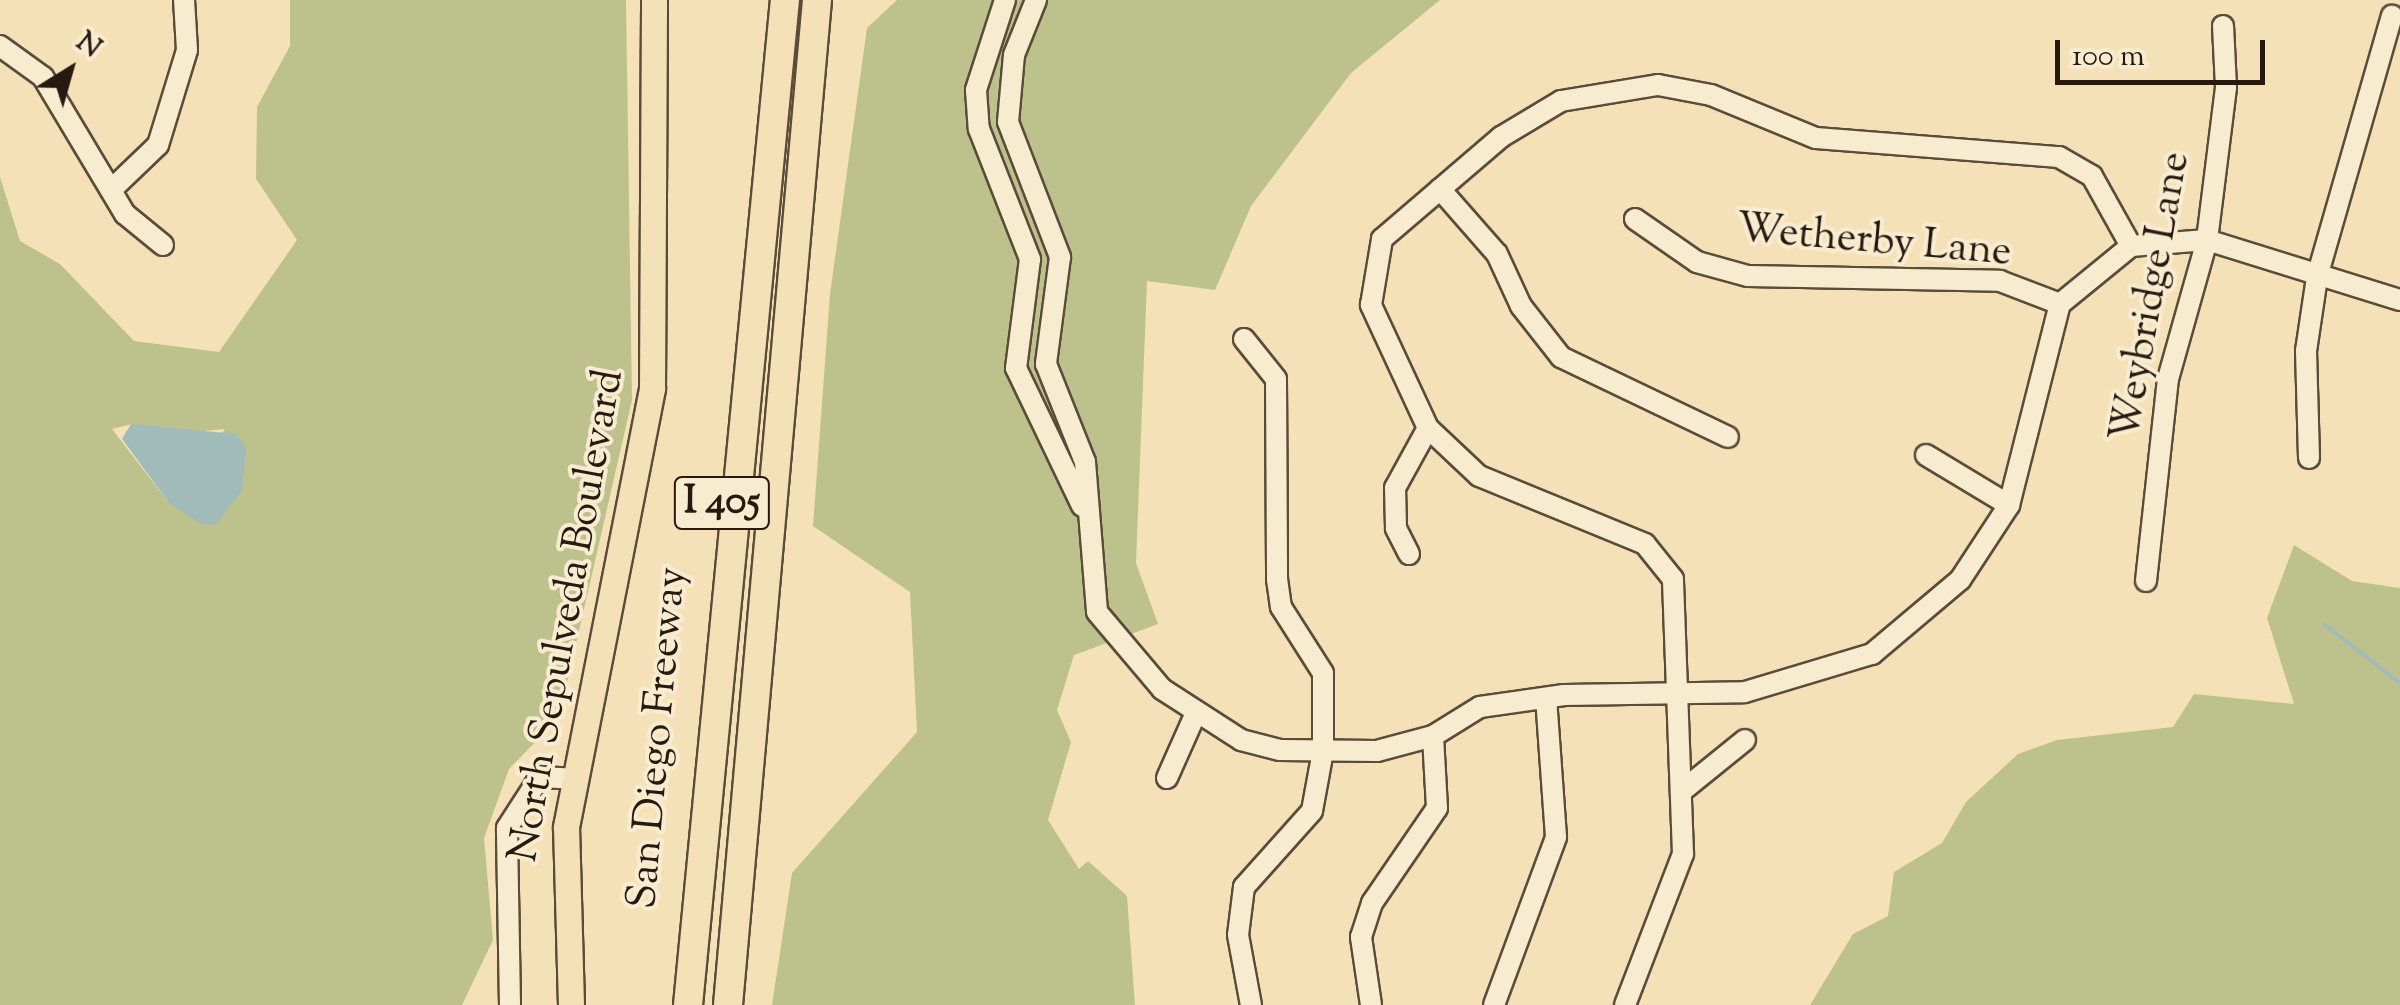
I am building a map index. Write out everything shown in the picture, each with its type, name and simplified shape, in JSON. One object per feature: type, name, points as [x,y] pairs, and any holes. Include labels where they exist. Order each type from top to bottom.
[{"type":"highway","name":"San Diego Freeway","points":[[674,1005],[770,0]]},
{"type":"highway","points":[[688,1005],[785,0]]},
{"type":"highway","name":"I 405","points":[[728,1005],[812,125],[818,0]]},
{"type":"highway","points":[[704,1005],[788,147],[812,125]]},
{"type":"main road","name":"North Sepulveda Boulevard","points":[[571,1005],[562,894],[574,780],[649,419],[655,6]]},
{"type":"street","points":[[111,190],[155,154],[187,50],[184,0]]},
{"type":"street","points":[[1004,0],[976,90],[979,129],[1030,258],[1016,368],[1083,508]]},
{"type":"street","points":[[1036,0],[1014,55],[1008,122],[1060,258],[1046,364],[1085,462],[1083,508],[1098,612],[1134,665],[1196,713],[1241,740],[1324,751],[1377,751],[1433,736],[1480,707],[1546,699],[1746,692],[1872,654],[1960,580],[2009,505],[2060,304],[2132,246],[2206,240],[2400,300]]},
{"type":"street","points":[[2309,458],[2306,350],[2317,277],[2392,16]]},
{"type":"street","name":"Weybridge Lane","points":[[2146,581],[2168,379],[2206,240],[2226,87],[2223,26]]},
{"type":"street","points":[[0,46],[48,84],[111,190],[162,245]]},
{"type":"street","points":[[1625,1005],[1684,854],[1674,579],[1644,544],[1480,476],[1428,428],[1371,305],[1370,268],[1382,239],[1440,189],[1562,101],[1658,85],[1711,94],[1816,138],[2059,157],[2092,176],[2132,246]]},
{"type":"street","points":[[1440,189],[1497,254],[1560,356],[1728,437]]},
{"type":"street","name":"Wetherby Lane","points":[[1635,219],[1698,262],[1748,276],[2000,280],[2060,304]]},
{"type":"street","points":[[1244,339],[1276,379],[1276,579],[1281,606],[1322,673],[1324,751],[1312,811],[1244,887],[1238,935],[1251,1005]]},
{"type":"street","points":[[1409,554],[1396,528],[1395,488],[1428,428]]},
{"type":"street","points":[[1926,455],[2009,505]]},
{"type":"street","points":[[1494,1005],[1556,837],[1546,699]]},
{"type":"street","points":[[1167,778],[1196,713]]},
{"type":"street","points":[[1371,1005],[1362,937],[1372,902],[1437,808],[1433,736]]},
{"type":"street","points":[[1682,791],[1745,740]]},
{"type":"street","points":[[510,1005],[507,828],[540,778],[574,780]]},
{"type":"green space","points":[[290,0],[626,0],[632,400],[559,718],[509,769],[484,838],[493,940],[462,1005],[0,1005],[0,177],[20,241],[60,264],[134,341],[219,352],[297,240],[256,179],[257,107],[290,46]],"holes":[[[132,424],[171,434],[225,429],[169,503],[112,429]]]},
{"type":"green space","points":[[897,0],[1440,0],[1351,73],[1251,206],[1215,290],[1147,281],[1136,563],[1158,624],[1074,655],[1057,710],[1071,742],[1048,820],[1079,869],[1088,861],[1127,896],[1135,1005],[772,1005],[792,873],[917,732],[910,592],[813,526],[830,294],[867,28]]},
{"type":"green space","points":[[2294,545],[2352,581],[2400,588],[2400,1005],[1810,1005],[1853,934],[1888,916],[1894,872],[1942,843],[1966,802],[2018,754],[2057,740],[2173,727],[2194,694],[2294,704],[2267,618]]},
{"type":"water","points":[[131,424],[236,434],[246,448],[242,491],[216,524],[202,525],[169,503],[122,439]]},
{"type":"waterway","points":[[2325,625],[2400,683]]}]
